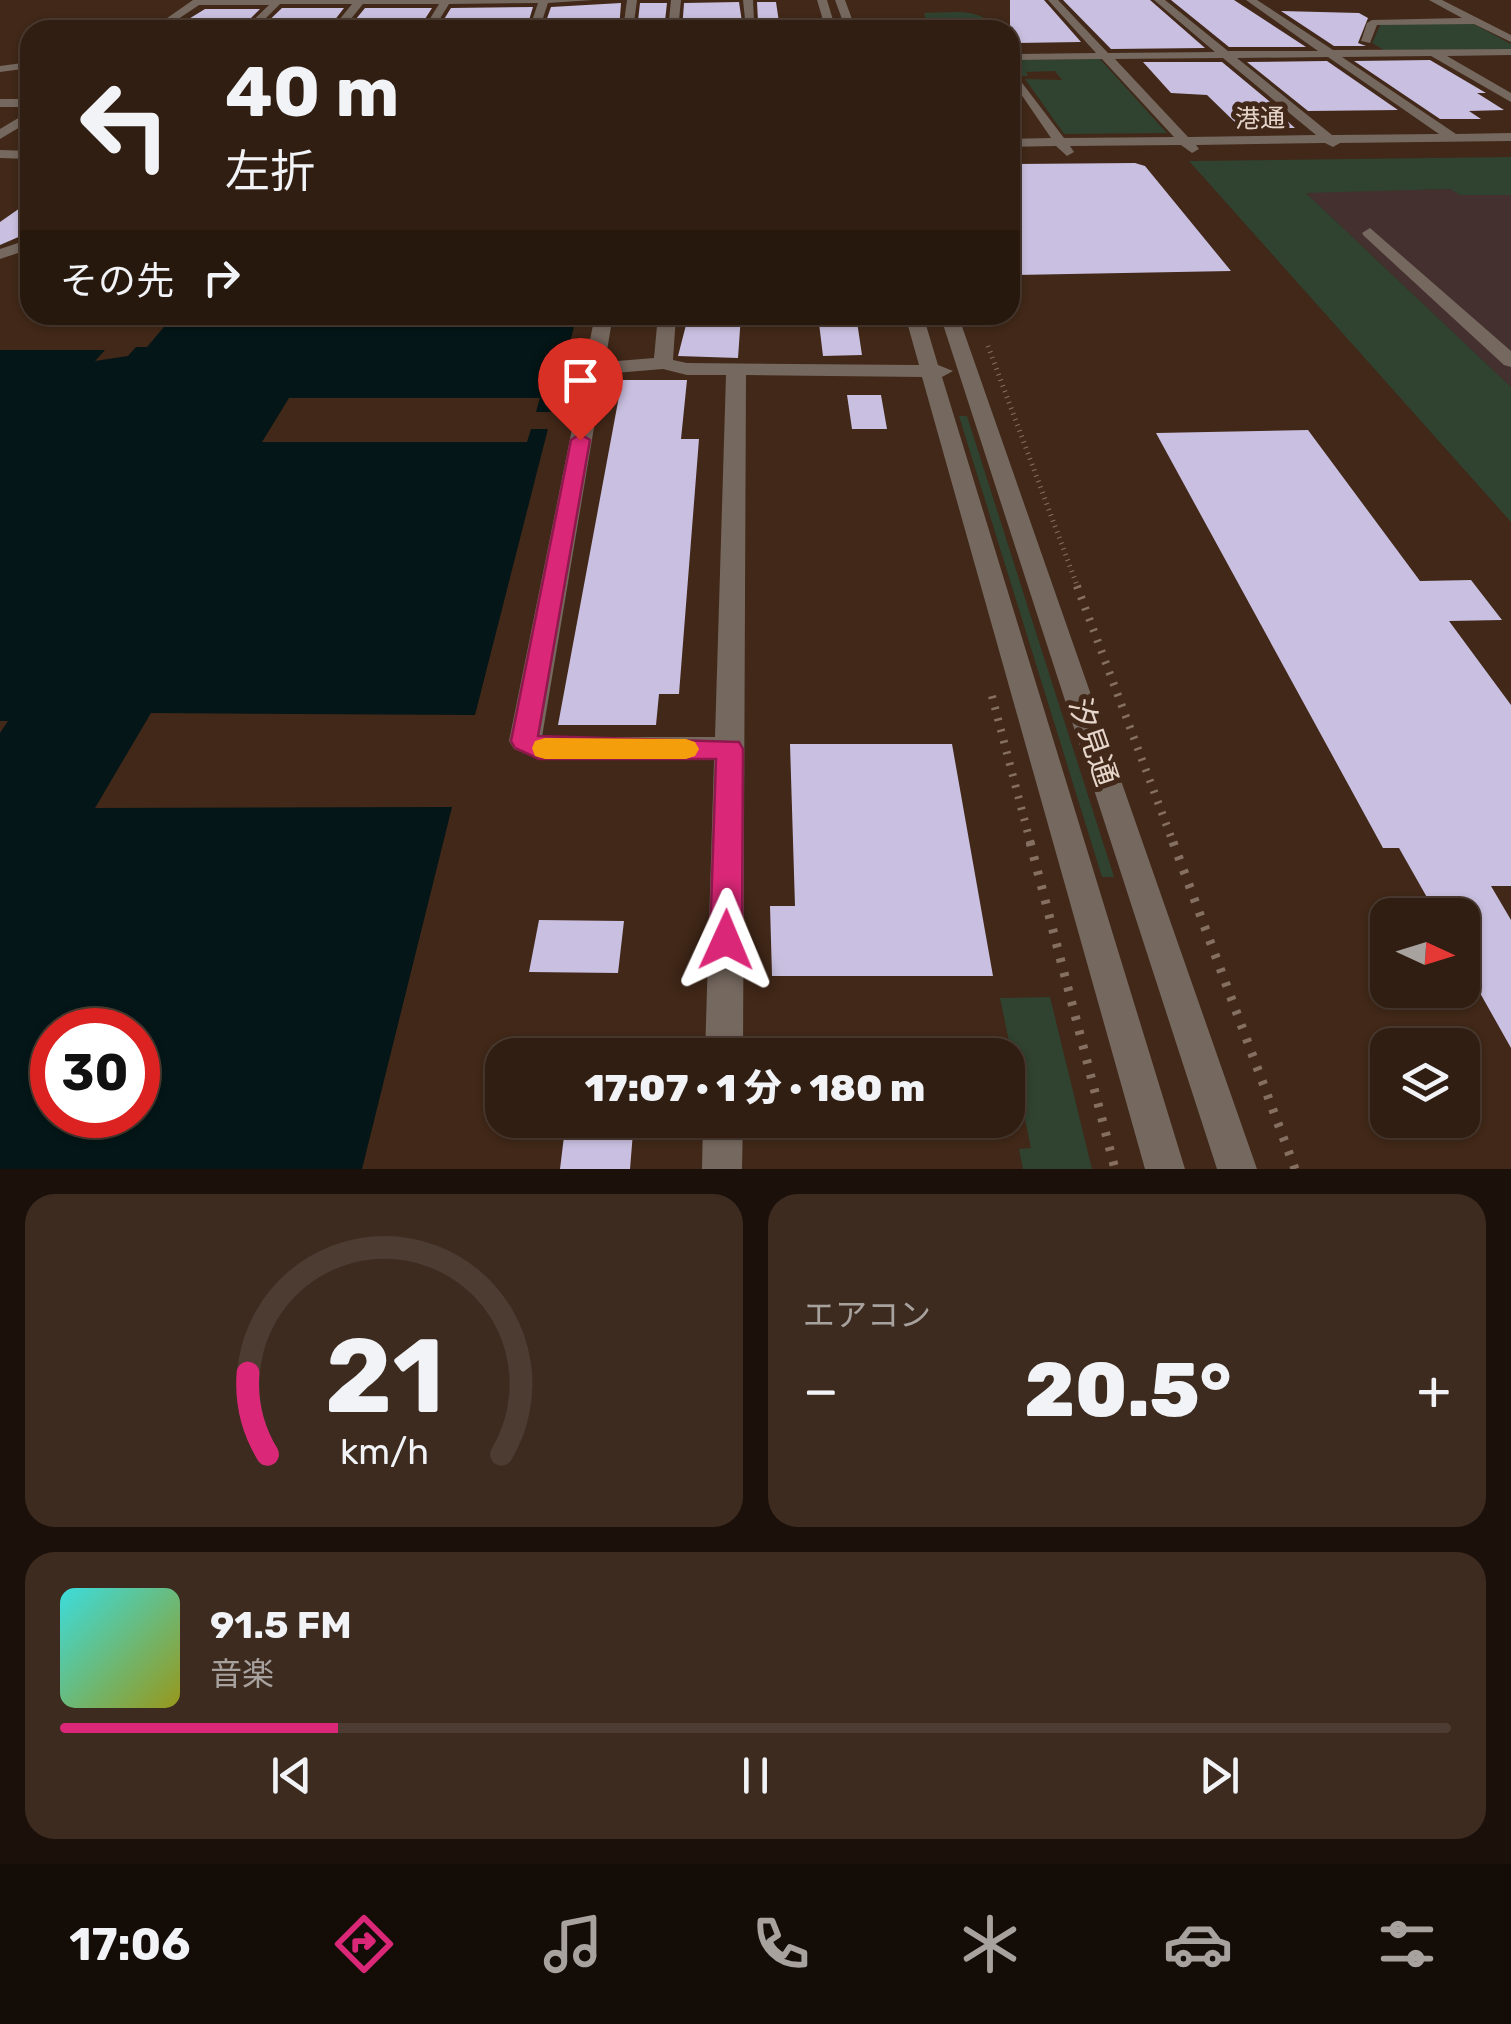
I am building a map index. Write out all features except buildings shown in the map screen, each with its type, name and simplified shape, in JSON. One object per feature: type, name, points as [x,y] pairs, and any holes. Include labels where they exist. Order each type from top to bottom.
[{"type":"street","points":[[170,20],[198,1],[588,0]]},
{"type":"street","points":[[748,0],[750,19]]},
{"type":"street","points":[[1053,0],[1190,147]]},
{"type":"street","points":[[1159,0],[1342,150]]},
{"type":"street","points":[[1251,0],[1470,149]]},
{"type":"street","points":[[1434,0],[1511,39]]},
{"type":"street","points":[[258,20],[278,1]]},
{"type":"street","points":[[1366,41],[1372,23],[1377,22],[1474,21]]},
{"type":"street","points":[[1020,57],[1511,52]]},
{"type":"street","points":[[1434,53],[1511,98]]},
{"type":"street","points":[[1020,84],[1064,148]]},
{"type":"street","name":"港通","points":[[1190,147],[1329,139],[1511,138]]},
{"type":"street","name":"港通","points":[[1020,144],[1064,148],[1511,148]]},
{"type":"street","name":"港通","points":[[1020,153],[1064,148]]},
{"type":"street","points":[[0,166],[15,154]]},
{"type":"street","points":[[1370,233],[1511,361]]},
{"type":"street","points":[[602,325],[524,741],[539,748],[729,749]]},
{"type":"street","points":[[663,363],[667,325]]},
{"type":"street","name":"汐見通","points":[[917,325],[1165,1169]]},
{"type":"street","name":"汐見通","points":[[952,325],[1237,1169]]},
{"type":"street","points":[[594,368],[663,363],[687,370],[968,371]]},
{"type":"street","points":[[724,1038],[736,370]]},
{"type":"street","points":[[722,1169],[723,1138]]},
{"type":"path","points":[[986,339],[1295,1169]]},
{"type":"path","points":[[988,679],[1115,1169]]},
{"type":"shaded area","points":[[1511,188],[1511,387],[1305,192]]},
{"type":"shaded area","points":[[166,325],[574,325],[475,715],[151,713],[95,808],[452,807],[362,1169],[0,1169],[0,733],[8,721],[0,721],[0,350],[105,350],[95,361],[128,356],[136,347],[147,347]]},
{"type":"green space","points":[[955,12],[987,20],[926,20],[924,13]]},
{"type":"green space","points":[[1470,22],[1511,44],[1511,49],[1384,50],[1372,43],[1381,23]]},
{"type":"green space","points":[[1100,59],[1167,133],[1064,134],[1025,79],[1062,80],[1055,71],[1026,72],[1028,76],[1022,76],[1020,60]]},
{"type":"green space","points":[[1511,157],[1511,195],[1460,195],[1450,189],[1306,193],[1511,387],[1511,522],[1189,161]]},
{"type":"green space","points":[[959,416],[967,416],[1114,877],[1102,877]]},
{"type":"green space","points":[[1050,997],[1092,1169],[1023,1169],[1019,1149],[1031,1148],[1025,1119],[1025,1038],[1008,1038],[1000,998]]},
{"type":"pier","points":[[289,398],[540,398],[536,412],[557,412],[553,429],[531,429],[527,442],[262,442]]},
{"type":"slow traffic","points":[[545,748],[686,749]]},
{"type":"route","points":[[580,440],[524,741],[539,748],[729,749],[726,940]]}]
